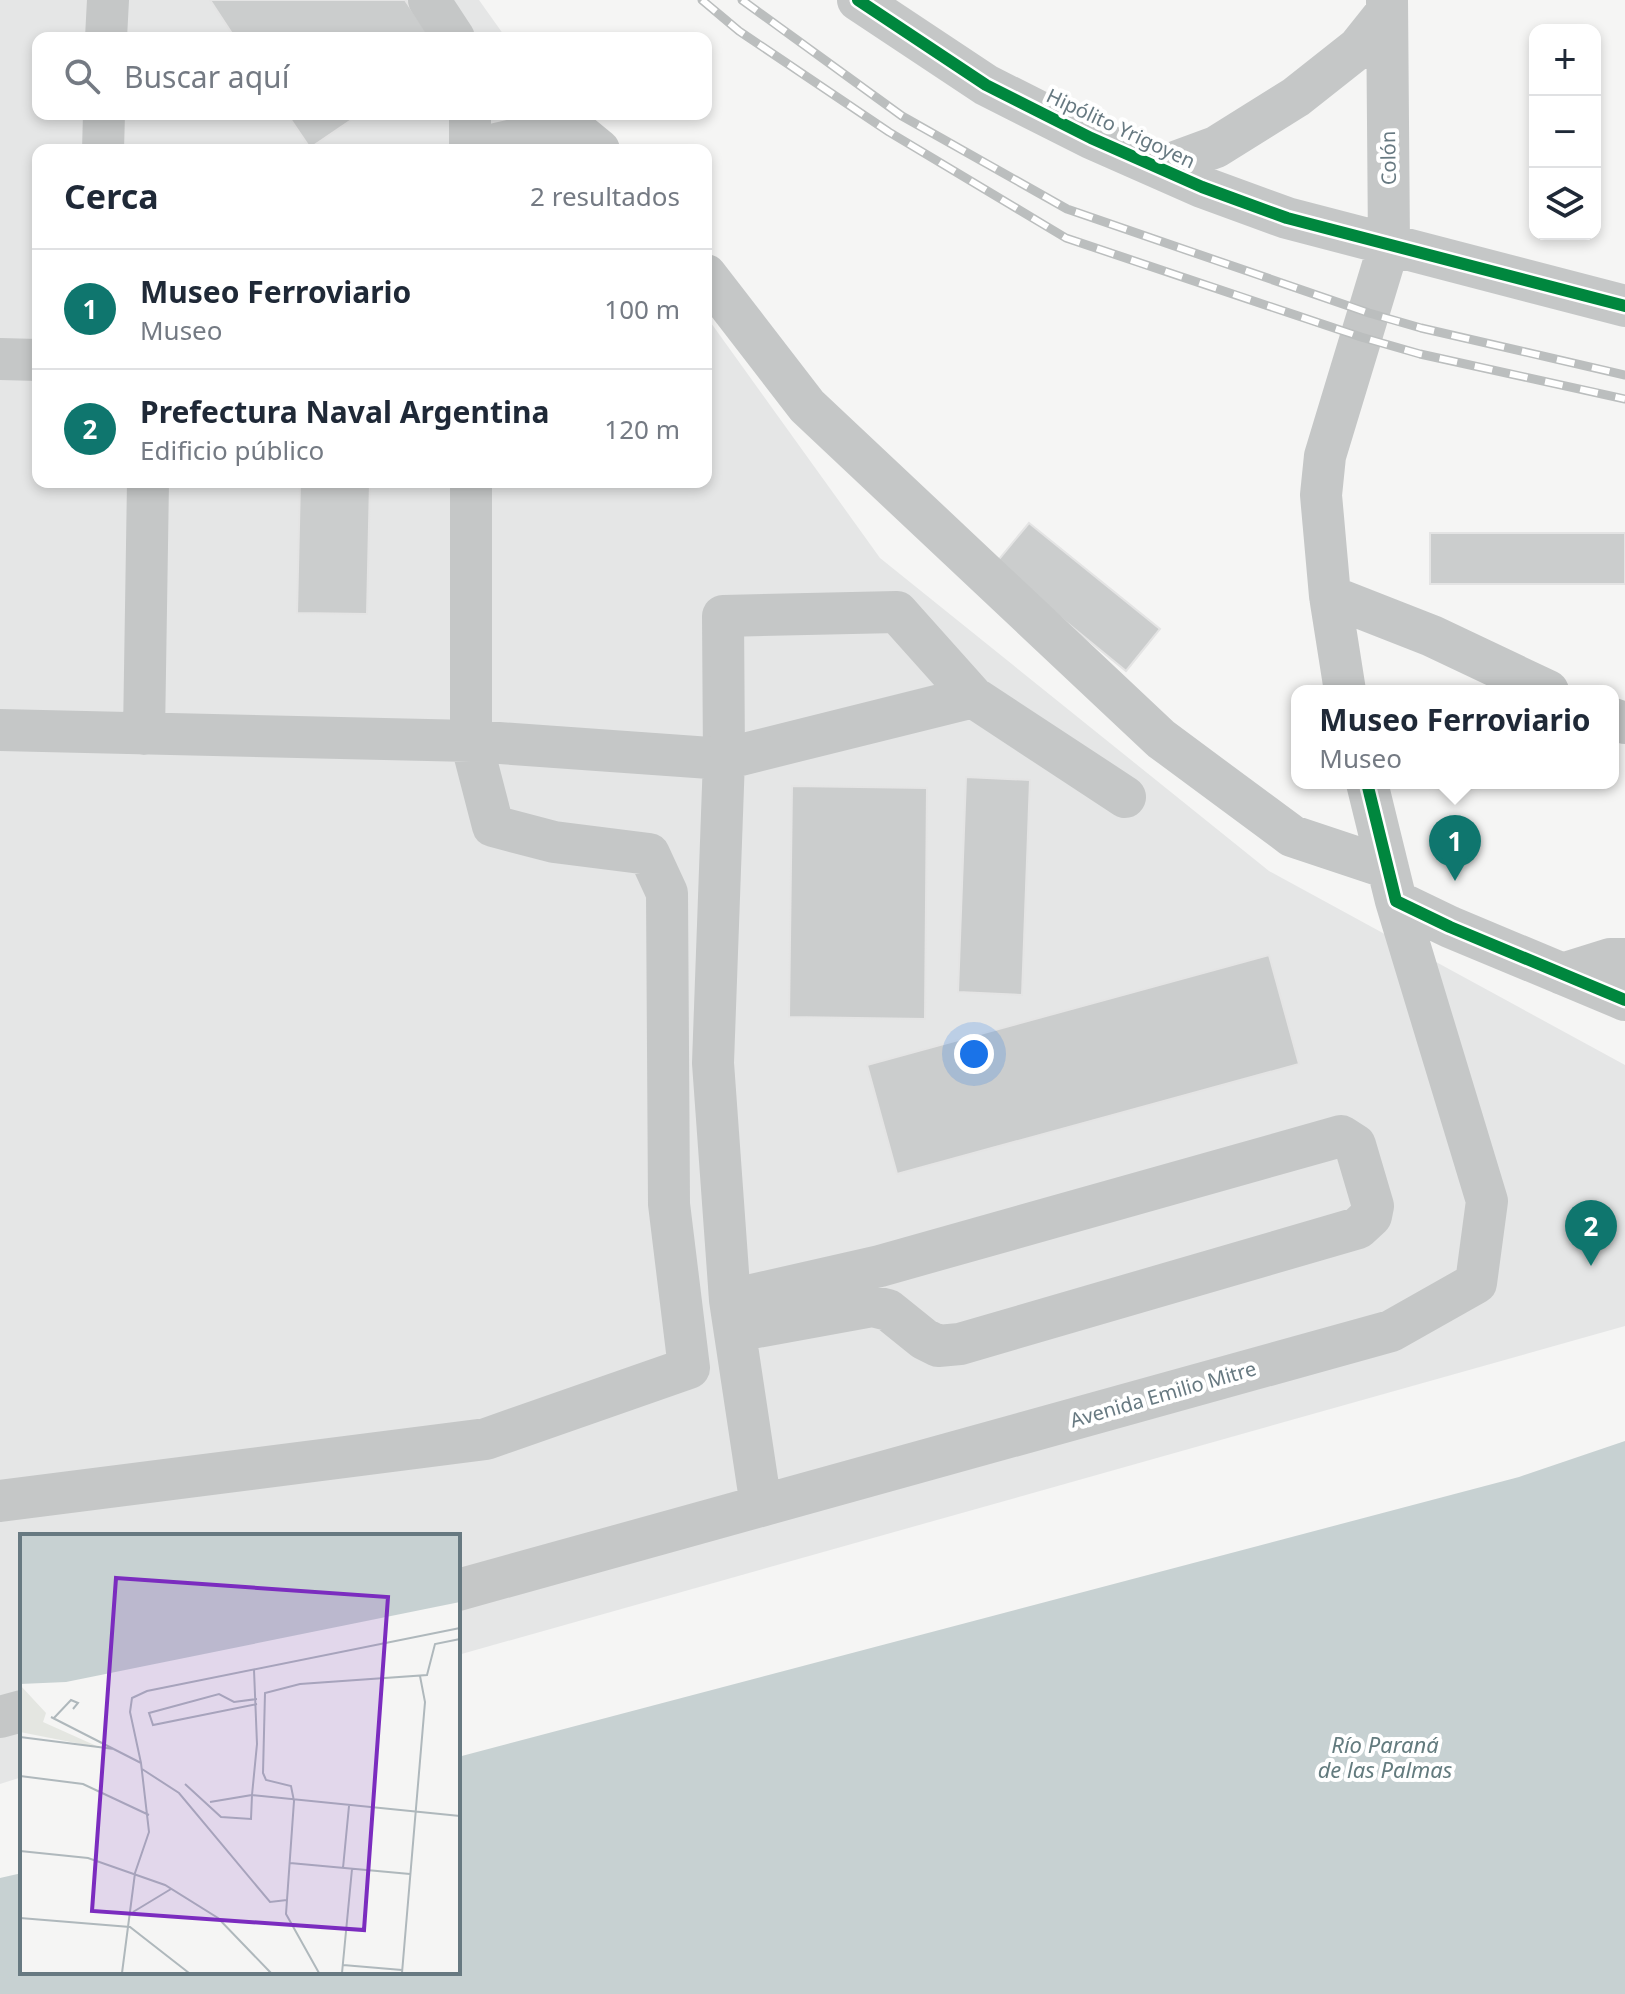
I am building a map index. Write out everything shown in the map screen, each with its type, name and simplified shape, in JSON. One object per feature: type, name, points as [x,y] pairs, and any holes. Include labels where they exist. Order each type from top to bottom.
[{"type":"street","points":[[106,32],[108,0]]},
{"type":"street","points":[[429,0],[450,32]]},
{"type":"street","name":"Hipólito Yrigoyen","points":[[858,0],[986,85],[1091,138],[1202,187],[1287,218],[1625,306]]},
{"type":"street","points":[[1159,168],[1216,147],[1296,97],[1358,48],[1387,6]]},
{"type":"street","name":"Colón","points":[[1344,685],[1330,596],[1321,495],[1325,456],[1389,245],[1387,6]]},
{"type":"street","points":[[103,144],[104,120]]},
{"type":"street","points":[[470,120],[470,144]]},
{"type":"street","points":[[496,144],[571,127],[592,144]]},
{"type":"street","points":[[712,283],[807,406],[1161,739],[1292,836],[1392,884],[1450,927],[1625,1000]]},
{"type":"street","points":[[0,359],[32,360]]},
{"type":"street","points":[[144,734],[148,488]]},
{"type":"street","points":[[0,1501],[486,1439],[689,1368],[669,1204],[667,893],[649,854],[554,842],[493,826],[471,741],[471,488]]},
{"type":"street","points":[[1330,596],[1432,636],[1535,685]]},
{"type":"street","points":[[761,1506],[733,1316],[713,1063],[724,759],[723,616],[897,612],[973,697],[1125,797]]},
{"type":"street","points":[[0,730],[471,741],[724,759],[973,697]]},
{"type":"street","points":[[1368,789],[1392,884]]},
{"type":"street","name":"Avenida Emilio Mitre","points":[[460,1589],[1391,1331],[1476,1283],[1487,1201],[1392,884]]},
{"type":"street","points":[[1562,974],[1610,959],[1625,959]]},
{"type":"street","points":[[1341,1136],[1355,1145],[1373,1206],[1371,1216],[1358,1228],[960,1344],[938,1346],[924,1339],[888,1310],[872,1306],[733,1316],[880,1266],[1341,1136]]},
{"type":"street","points":[[0,1717],[20,1712]]},
{"type":"shaded area","points":[[0,0],[479,0],[502,32],[32,32],[32,120],[565,120],[583,144],[32,144],[32,488],[712,488],[712,324],[880,558],[1269,871],[1625,1065],[1625,1326],[460,1654],[460,1534],[20,1534],[20,1778],[0,1784]]},
{"type":"water","name":"Río Paraná de las Palmas","points":[[1625,1441],[1625,1994],[0,1994],[0,1878],[20,1873],[20,1974],[460,1974],[460,1756],[1519,1477]]},
{"type":"building","points":[[210,0],[405,0],[427,32],[231,32]]},
{"type":"building","points":[[291,120],[351,120],[316,144],[307,144]]},
{"type":"building","points":[[300,488],[370,488],[367,614],[297,613]]},
{"type":"building","points":[[1029,523],[1160,629],[1126,671],[995,564]]},
{"type":"building","points":[[1430,533],[1625,533],[1625,584],[1430,584]]},
{"type":"building","points":[[966,777],[1030,780],[1022,995],[958,992]]},
{"type":"building","points":[[792,786],[927,788],[925,1019],[789,1017]]},
{"type":"building","points":[[1269,955],[1299,1064],[897,1174],[867,1065]]},
{"type":"railway","points":[[702,0],[739,31],[889,132],[1066,238],[1420,354],[1625,399]]},
{"type":"railway","points":[[742,0],[902,116],[1067,209],[1369,313],[1625,375]]},
{"type":"cycle path","points":[[858,0],[986,85],[1091,138],[1202,187],[1287,218],[1625,306]]},
{"type":"cycle path","points":[[1368,789],[1396,901],[1450,927],[1625,1000]]},
{"type":"place","name":"Museo Ferroviario","points":[[1455,881]]},
{"type":"place","name":"Prefectura Naval Argentina","points":[[1591,1266]]}]
